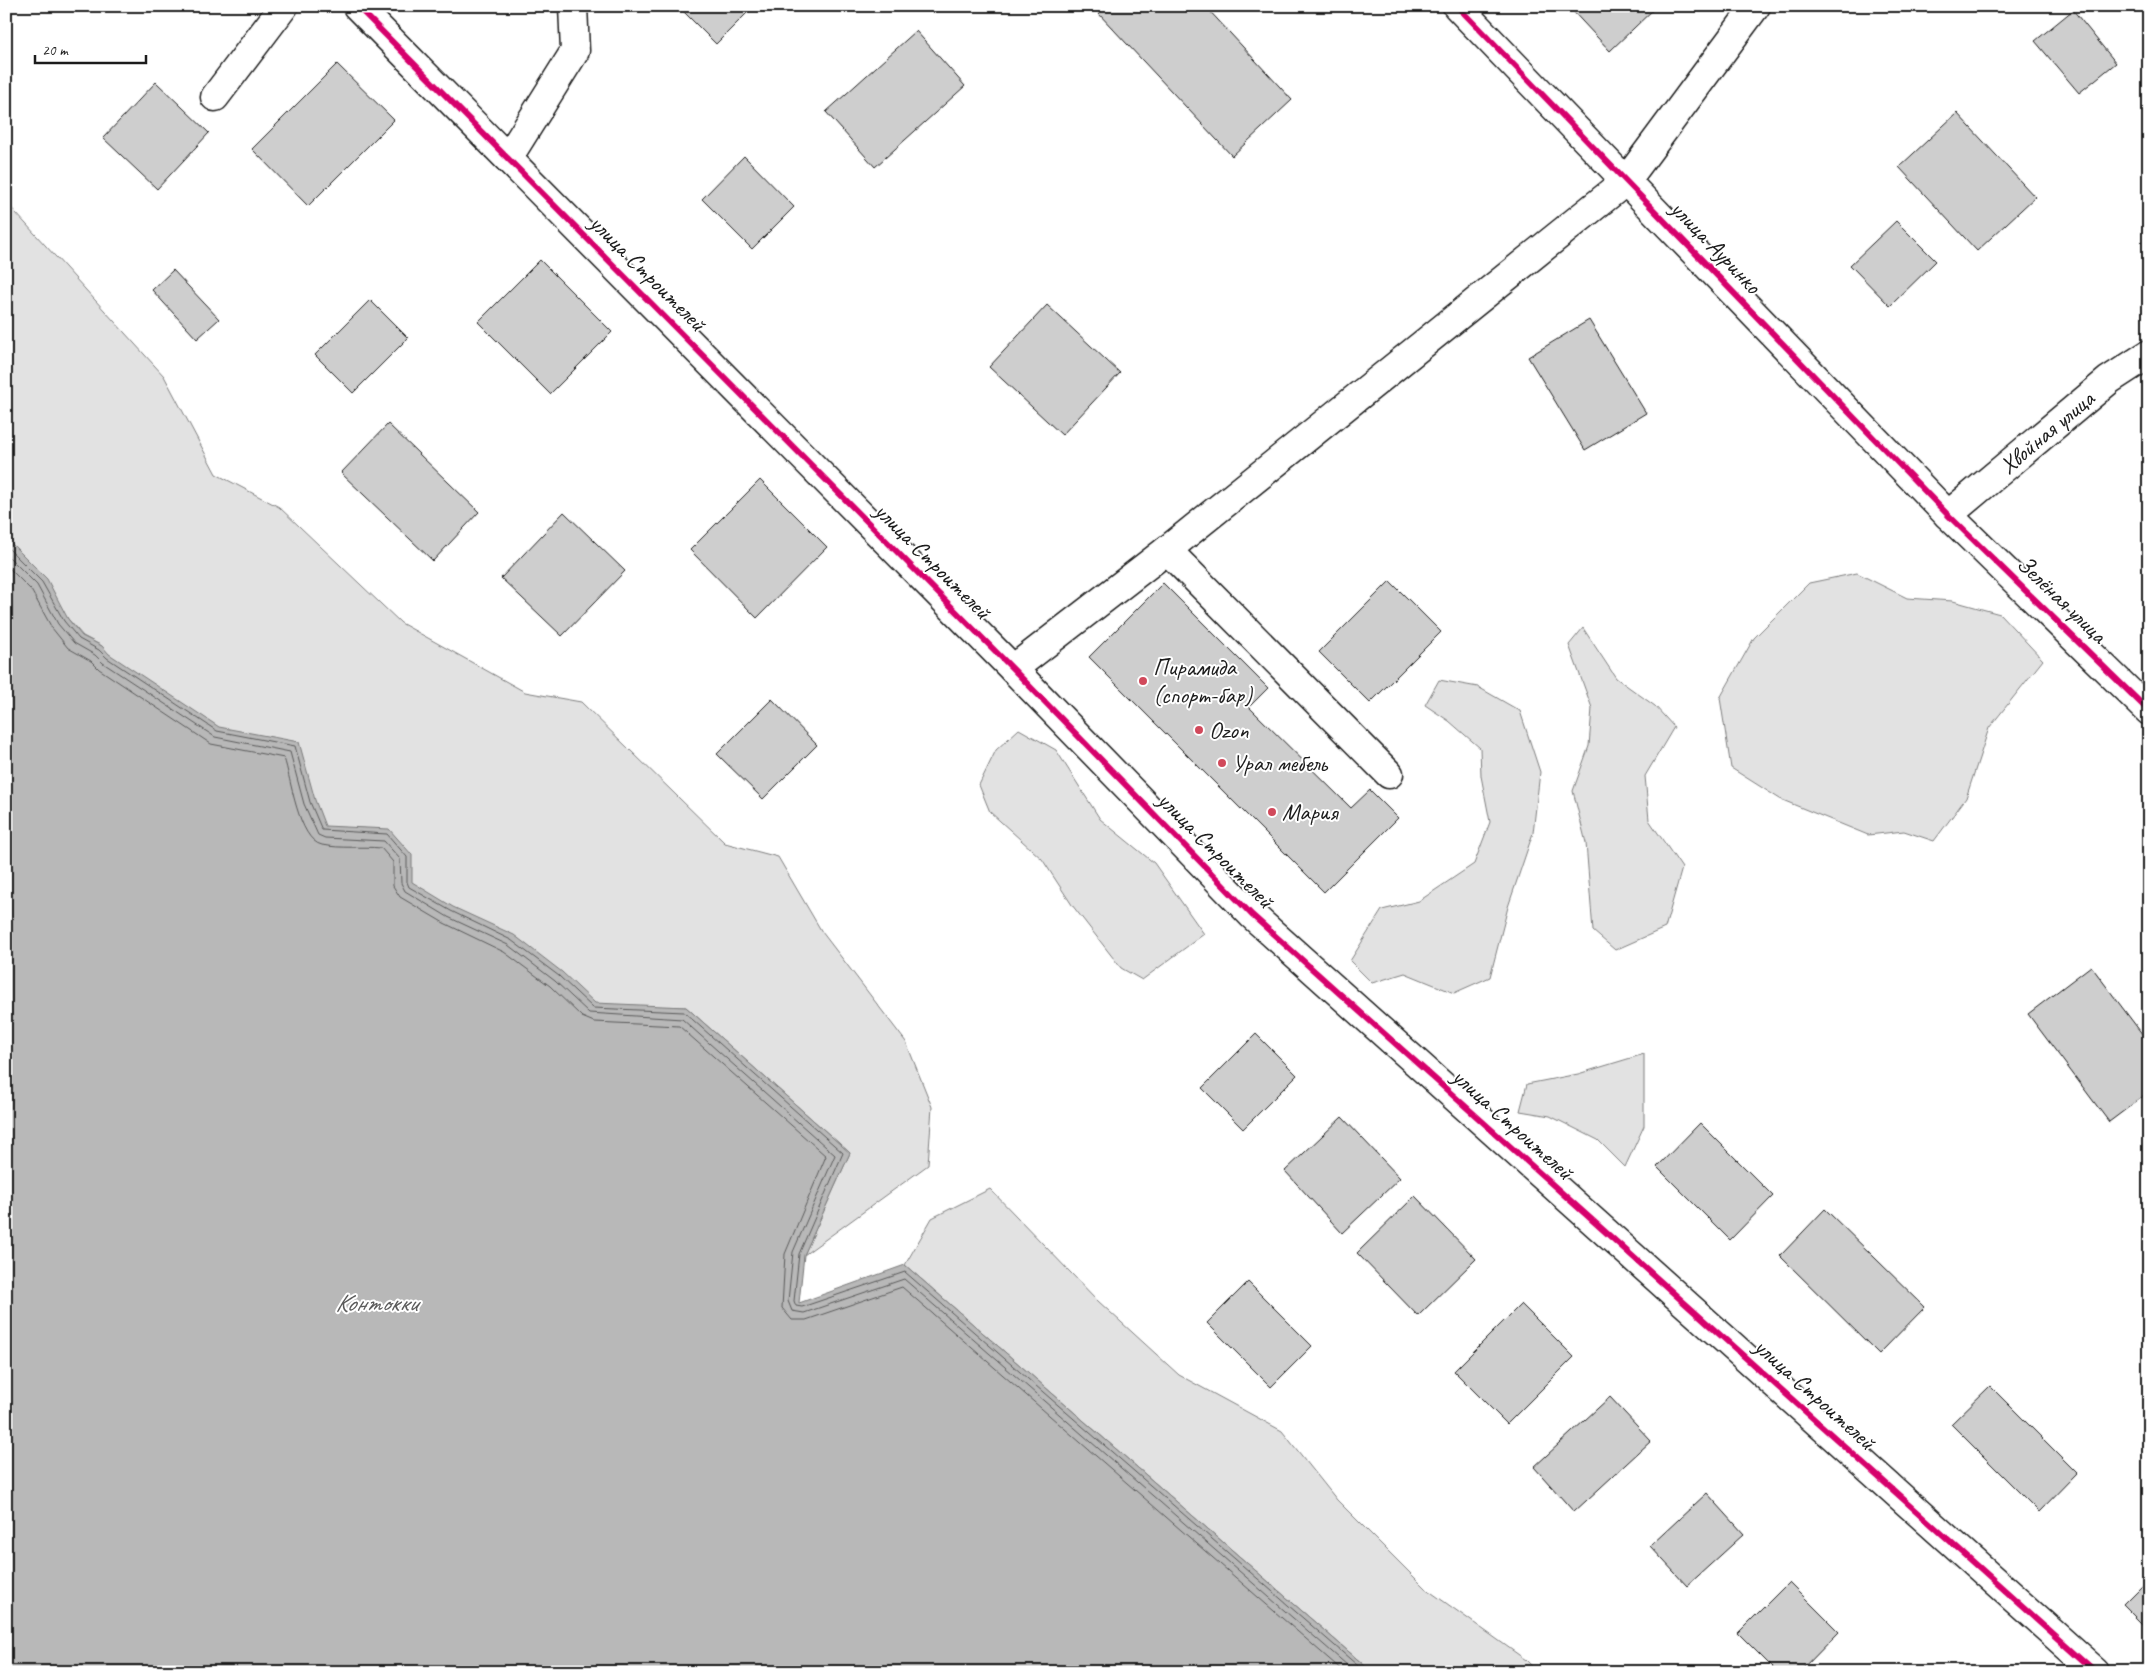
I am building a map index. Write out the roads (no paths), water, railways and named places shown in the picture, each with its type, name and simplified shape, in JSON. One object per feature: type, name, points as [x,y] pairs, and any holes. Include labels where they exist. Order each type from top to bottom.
[{"type":"street","points":[[215,97],[284,6]]},
{"type":"street","name":"улица Строителей","points":[[357,6],[1013,669],[1252,915],[2096,1672]]},
{"type":"street","points":[[508,158],[575,51],[573,6]]},
{"type":"street","name":"улица Ауринко","points":[[1456,6],[1948,515]]},
{"type":"street","points":[[1013,669],[1167,550],[1626,181],[1756,6]]},
{"type":"street","name":"Хвойная улица","points":[[1948,515],[2109,380],[2149,354]]},
{"type":"street","name":"Зелёная улица","points":[[1948,515],[2149,711]]},
{"type":"street","points":[[1167,550],[1389,774]]},
{"type":"water","name":"Контокки","points":[[6,538],[47,579],[68,619],[82,636],[102,646],[109,654],[219,727],[299,742],[315,800],[325,826],[389,829],[412,855],[412,882],[453,907],[514,935],[562,972],[595,1003],[686,1007],[850,1153],[804,1255],[799,1303],[905,1265],[1372,1672],[6,1672]]},
{"type":"place","name":"Пирамида (спорт-бар)","points":[[1143,681]]},
{"type":"place","name":"Ozon","points":[[1199,730]]},
{"type":"place","name":"Урал мебель","points":[[1222,763]]},
{"type":"place","name":"Мария","points":[[1272,812]]}]
